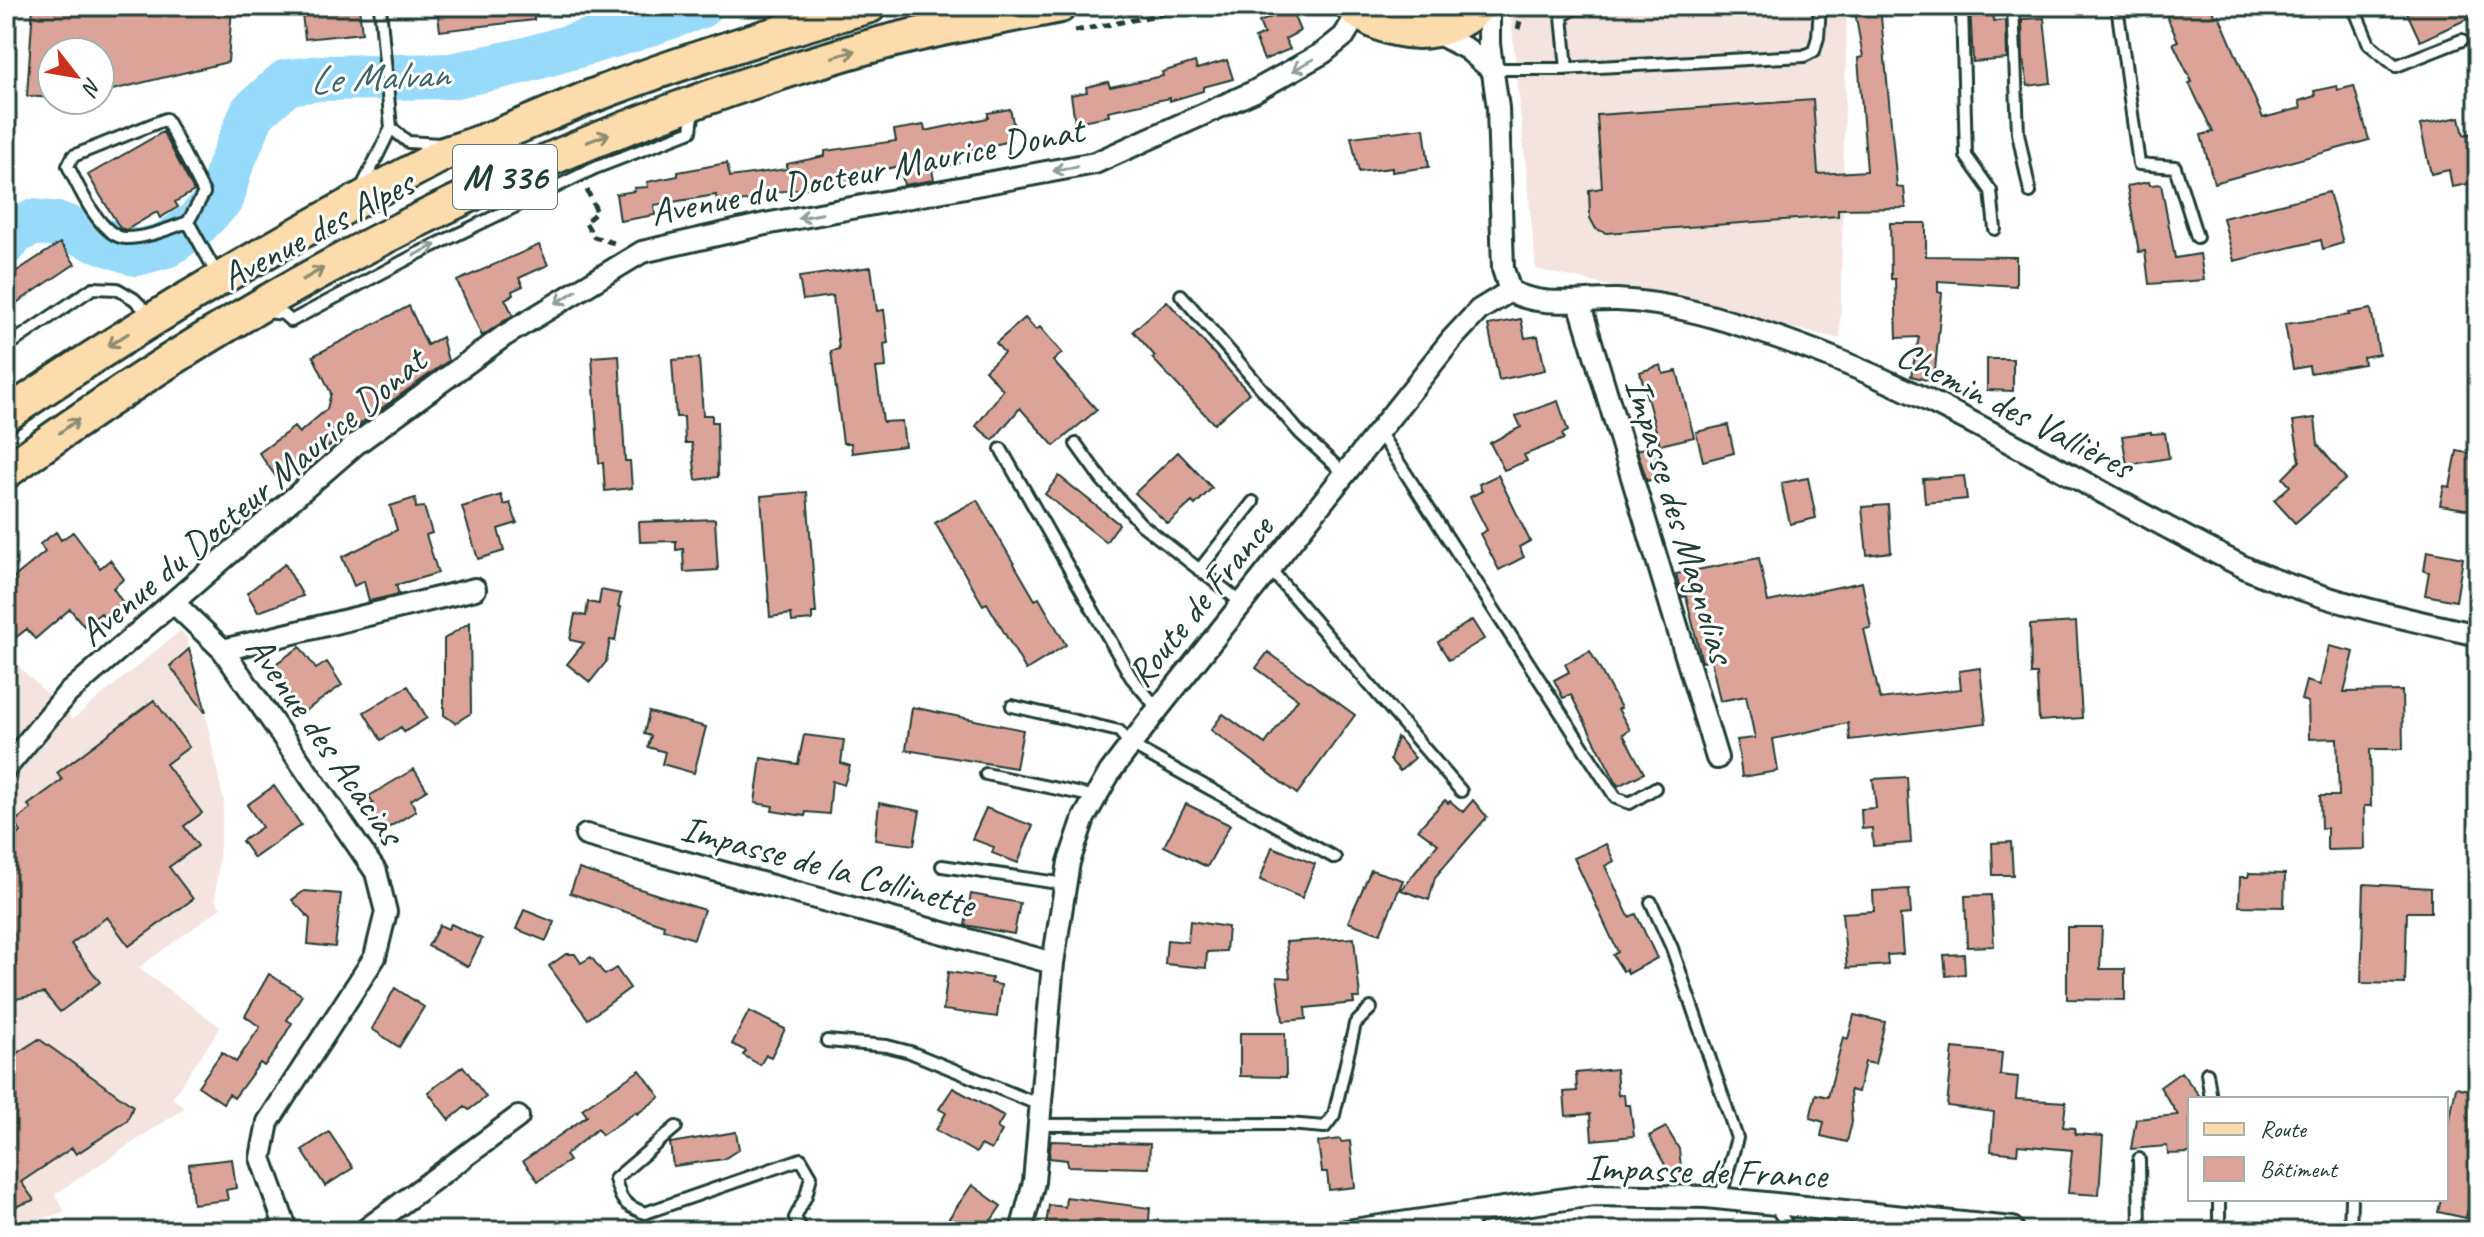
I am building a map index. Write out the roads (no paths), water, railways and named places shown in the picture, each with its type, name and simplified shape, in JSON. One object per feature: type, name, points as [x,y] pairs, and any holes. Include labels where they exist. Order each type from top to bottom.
[{"type":"main road","name":"Avenue des Alpes","points":[[6,415],[219,277],[446,153],[716,51],[870,6]]},
{"type":"main road","points":[[1355,9],[1390,29],[1419,33],[1455,24],[1479,6]]},
{"type":"main road","name":"Avenue des Alpes","points":[[6,472],[89,411],[334,262],[508,176],[591,140],[694,102],[848,52],[943,29],[1060,20]]},
{"type":"street","points":[[1489,6],[1491,69],[1498,108],[1503,269],[1510,291]]},
{"type":"street","name":"Avenue du Docteur Maurice Donat","points":[[6,768],[67,694],[356,444],[504,336],[642,252],[765,224],[1095,163],[1253,92],[1323,53],[1344,36],[1355,9]]},
{"type":"street","points":[[1433,31],[1467,49],[1491,69]]},
{"type":"street","name":"Chemin des Vallières","points":[[1510,291],[1534,299],[1579,302],[1617,300],[1657,305],[1717,319],[1807,348],[1961,415],[2261,575],[2342,602],[2478,635]]},
{"type":"street","name":"Route de France","points":[[1021,1231],[1034,1182],[1053,963],[1065,884],[1084,818],[1110,772],[1158,709],[1466,323],[1479,310],[1510,291]]},
{"type":"street","name":"Impasse des Magnolias","points":[[1579,302],[1717,758]]},
{"type":"street","points":[[223,650],[475,589]]},
{"type":"street","name":"Avenue des Acacias","points":[[174,603],[223,650],[376,872],[386,912],[375,957],[268,1122],[261,1158],[287,1231]]},
{"type":"street","name":"Impasse de la Collinette","points":[[586,835],[1053,963]]},
{"type":"street","points":[[364,1231],[518,1117]]},
{"type":"street","name":"Impasse de France","points":[[1346,1231],[1471,1222],[1593,1195],[1720,1199],[1978,1228],[2012,1228],[2014,1231]]},
{"type":"lane","points":[[354,201],[391,128],[380,6]]},
{"type":"lane","points":[[1567,69],[1562,16],[1575,8],[1603,6]]},
{"type":"lane","points":[[1491,69],[1567,69],[1804,56],[1814,51],[1820,6]]},
{"type":"lane","points":[[1962,6],[1966,156],[1991,191],[1995,229]]},
{"type":"lane","points":[[2013,6],[2018,133],[2030,192]]},
{"type":"lane","points":[[2117,6],[2139,164],[2175,167],[2197,237]]},
{"type":"lane","points":[[2353,6],[2369,44],[2396,66],[2462,40]]},
{"type":"lane","points":[[251,310],[283,314],[291,321],[419,253],[580,175],[691,131],[694,102]]},
{"type":"lane","points":[[166,119],[204,193],[188,222],[149,235],[122,239],[103,227],[78,187],[68,166],[73,156],[166,119]]},
{"type":"lane","points":[[391,128],[408,142],[476,144]]},
{"type":"lane","points":[[188,222],[219,277]]},
{"type":"lane","points":[[6,347],[93,288],[117,289],[134,299],[152,318]]},
{"type":"lane","points":[[1181,295],[1300,433],[1345,474]]},
{"type":"lane","points":[[1379,432],[1616,798],[1630,803],[1655,788]]},
{"type":"lane","points":[[1076,444],[1102,480],[1141,524],[1242,603]]},
{"type":"lane","points":[[1001,449],[1131,677],[1158,709]]},
{"type":"lane","points":[[1199,570],[1253,502]]},
{"type":"lane","points":[[1270,569],[1461,791]]},
{"type":"lane","points":[[1012,706],[1119,731],[1131,745],[1335,858]]},
{"type":"lane","points":[[986,774],[1096,797]]},
{"type":"lane","points":[[942,866],[1065,884]]},
{"type":"lane","points":[[1651,902],[1672,948],[1737,1138],[1720,1199]]},
{"type":"lane","points":[[1040,1125],[1288,1124],[1325,1127],[1334,1115],[1355,1024],[1371,1008]]},
{"type":"lane","points":[[827,1041],[887,1046],[910,1052],[1030,1101],[1042,1101]]},
{"type":"lane","points":[[2207,1073],[2211,1097]]},
{"type":"lane","points":[[676,1127],[615,1179],[621,1200],[645,1213],[801,1159],[811,1176],[806,1196],[795,1218],[803,1231]]},
{"type":"lane","points":[[2139,1159],[2140,1231]]},
{"type":"lane","points":[[2219,1201],[2219,1231]]},
{"type":"lane","points":[[2350,1231],[2351,1201]]},
{"type":"lane","points":[[1774,1204],[1791,1231]]},
{"type":"waterway","name":"Le Malvan","points":[[6,242],[14,232],[34,222],[58,225],[136,253],[166,245],[196,224],[222,197],[229,169],[253,112],[287,82],[321,78],[451,76],[522,61],[630,30],[699,6]]}]
